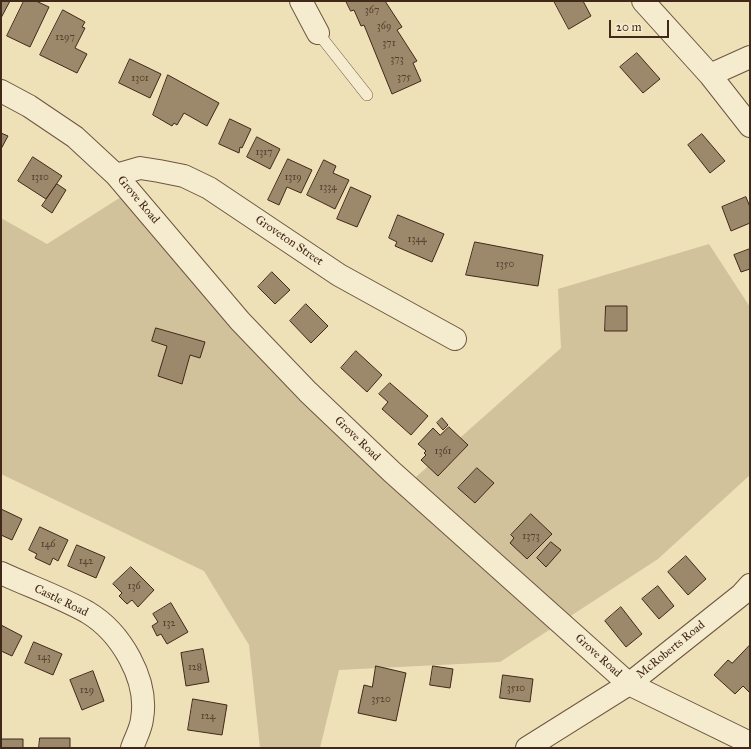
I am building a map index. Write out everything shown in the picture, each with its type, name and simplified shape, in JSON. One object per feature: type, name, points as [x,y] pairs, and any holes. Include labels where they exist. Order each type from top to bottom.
[{"type":"street","points":[[301,1],[318,33]]},
{"type":"street","points":[[644,1],[710,75],[750,126]]},
{"type":"street","points":[[710,75],[750,56]]},
{"type":"street","name":"Grove Road","points":[[1,91],[29,106],[75,137],[116,175],[240,321],[308,392],[392,472],[629,684],[750,743]]},
{"type":"street","name":"Groveton Street","points":[[116,175],[140,168],[184,176],[210,188],[340,275],[455,339]]},
{"type":"street","name":"Castle Road","points":[[1,573],[88,612],[106,627],[126,651],[138,674],[144,699],[142,720],[132,748]]},
{"type":"street","name":"McRoberts Road","points":[[527,748],[629,684],[741,595],[750,584]]},
{"type":"lane","points":[[318,33],[367,95]]},
{"type":"shaded area","points":[[121,197],[407,485],[561,348],[558,289],[709,244],[750,307],[750,475],[658,559],[500,662],[339,670],[320,748],[260,748],[249,645],[204,571],[1,474],[1,218],[47,244]]},
{"type":"building","points":[[1,1],[10,1],[1,18]]},
{"type":"building","points":[[24,1],[36,1],[49,7],[30,47],[7,36]]},
{"type":"building","points":[[346,1],[385,1],[402,27],[397,30],[417,61],[413,63],[421,81],[392,94],[364,25],[361,26],[354,10],[351,11]]},
{"type":"building","points":[[554,1],[583,1],[591,16],[569,29]]},
{"type":"building","points":[[63,10],[85,22],[82,27],[85,28],[75,48],[87,54],[77,73],[40,55]]},
{"type":"building","points":[[637,53],[660,79],[643,93],[620,67]]},
{"type":"building","points":[[130,59],[161,74],[150,98],[119,83]]},
{"type":"building","points":[[168,75],[219,103],[207,126],[184,113],[177,125],[174,123],[172,126],[153,115]]},
{"type":"building","points":[[230,119],[251,129],[242,148],[240,147],[239,153],[219,144]]},
{"type":"building","points":[[1,133],[8,136],[1,149]]},
{"type":"building","points":[[702,134],[725,161],[710,173],[688,145]]},
{"type":"building","points":[[257,137],[280,149],[270,169],[247,157]]},
{"type":"building","points":[[33,157],[62,176],[46,199],[18,181]]},
{"type":"building","points":[[288,159],[312,170],[301,193],[287,187],[279,205],[268,200]]},
{"type":"building","points":[[324,160],[336,166],[333,173],[349,180],[335,209],[307,195]]},
{"type":"building","points":[[57,184],[66,190],[52,213],[42,206]]},
{"type":"building","points":[[351,187],[371,196],[357,227],[337,219]]},
{"type":"building","points":[[746,197],[750,207],[750,223],[731,231],[722,207]]},
{"type":"building","points":[[398,215],[444,234],[432,262],[395,246],[397,242],[389,238]]},
{"type":"building","points":[[475,242],[543,255],[538,286],[466,275]]},
{"type":"building","points":[[750,249],[750,269],[741,272],[734,255]]},
{"type":"building","points":[[272,272],[290,290],[275,304],[258,287]]},
{"type":"building","points":[[306,304],[328,326],[311,343],[290,321]]},
{"type":"building","points":[[606,306],[627,306],[627,331],[605,331]]},
{"type":"building","points":[[156,328],[205,342],[200,358],[190,355],[182,384],[158,376],[167,346],[152,341]]},
{"type":"building","points":[[356,351],[382,375],[367,392],[341,368]]},
{"type":"building","points":[[390,383],[428,416],[411,435],[382,409],[388,402],[379,394]]},
{"type":"building","points":[[442,418],[448,425],[443,430],[437,423]]},
{"type":"building","points":[[449,427],[468,445],[438,476],[421,460],[426,455],[424,453],[426,451],[418,444],[433,428],[440,435]]},
{"type":"building","points":[[477,468],[494,483],[475,503],[458,488]]},
{"type":"building","points":[[1,509],[22,519],[12,540],[1,535]]},
{"type":"building","points":[[531,514],[552,534],[527,559],[510,543],[514,538],[511,535]]},
{"type":"building","points":[[40,527],[68,540],[58,561],[53,558],[50,565],[35,558],[37,554],[29,550]]},
{"type":"building","points":[[551,542],[561,550],[546,567],[537,558]]},
{"type":"building","points":[[77,545],[105,557],[96,578],[68,566]]},
{"type":"building","points":[[686,556],[706,579],[688,595],[668,572]]},
{"type":"building","points":[[131,567],[154,590],[138,607],[132,600],[127,604],[119,596],[122,593],[113,584]]},
{"type":"building","points":[[658,586],[674,606],[659,619],[642,599]]},
{"type":"building","points":[[171,603],[188,632],[167,644],[161,634],[157,636],[152,626],[158,622],[153,614]]},
{"type":"building","points":[[621,607],[642,634],[626,647],[605,621]]},
{"type":"building","points":[[1,625],[22,636],[12,656],[1,651]]},
{"type":"building","points":[[34,642],[62,654],[53,675],[25,663]]},
{"type":"building","points":[[750,645],[750,693],[743,686],[735,694],[714,675],[728,660],[732,663]]},
{"type":"building","points":[[203,649],[209,682],[186,686],[181,653]]},
{"type":"building","points":[[376,666],[406,673],[396,721],[358,713],[364,685],[372,687]]},
{"type":"building","points":[[433,666],[453,669],[450,688],[430,685]]},
{"type":"building","points":[[93,671],[104,701],[82,710],[70,680]]},
{"type":"building","points":[[503,675],[533,679],[530,702],[500,698]]},
{"type":"building","points":[[193,699],[227,705],[222,735],[188,730]]},
{"type":"building","points":[[40,738],[70,738],[70,748],[39,748]]},
{"type":"building","points":[[1,739],[23,739],[23,748],[1,748]]}]
